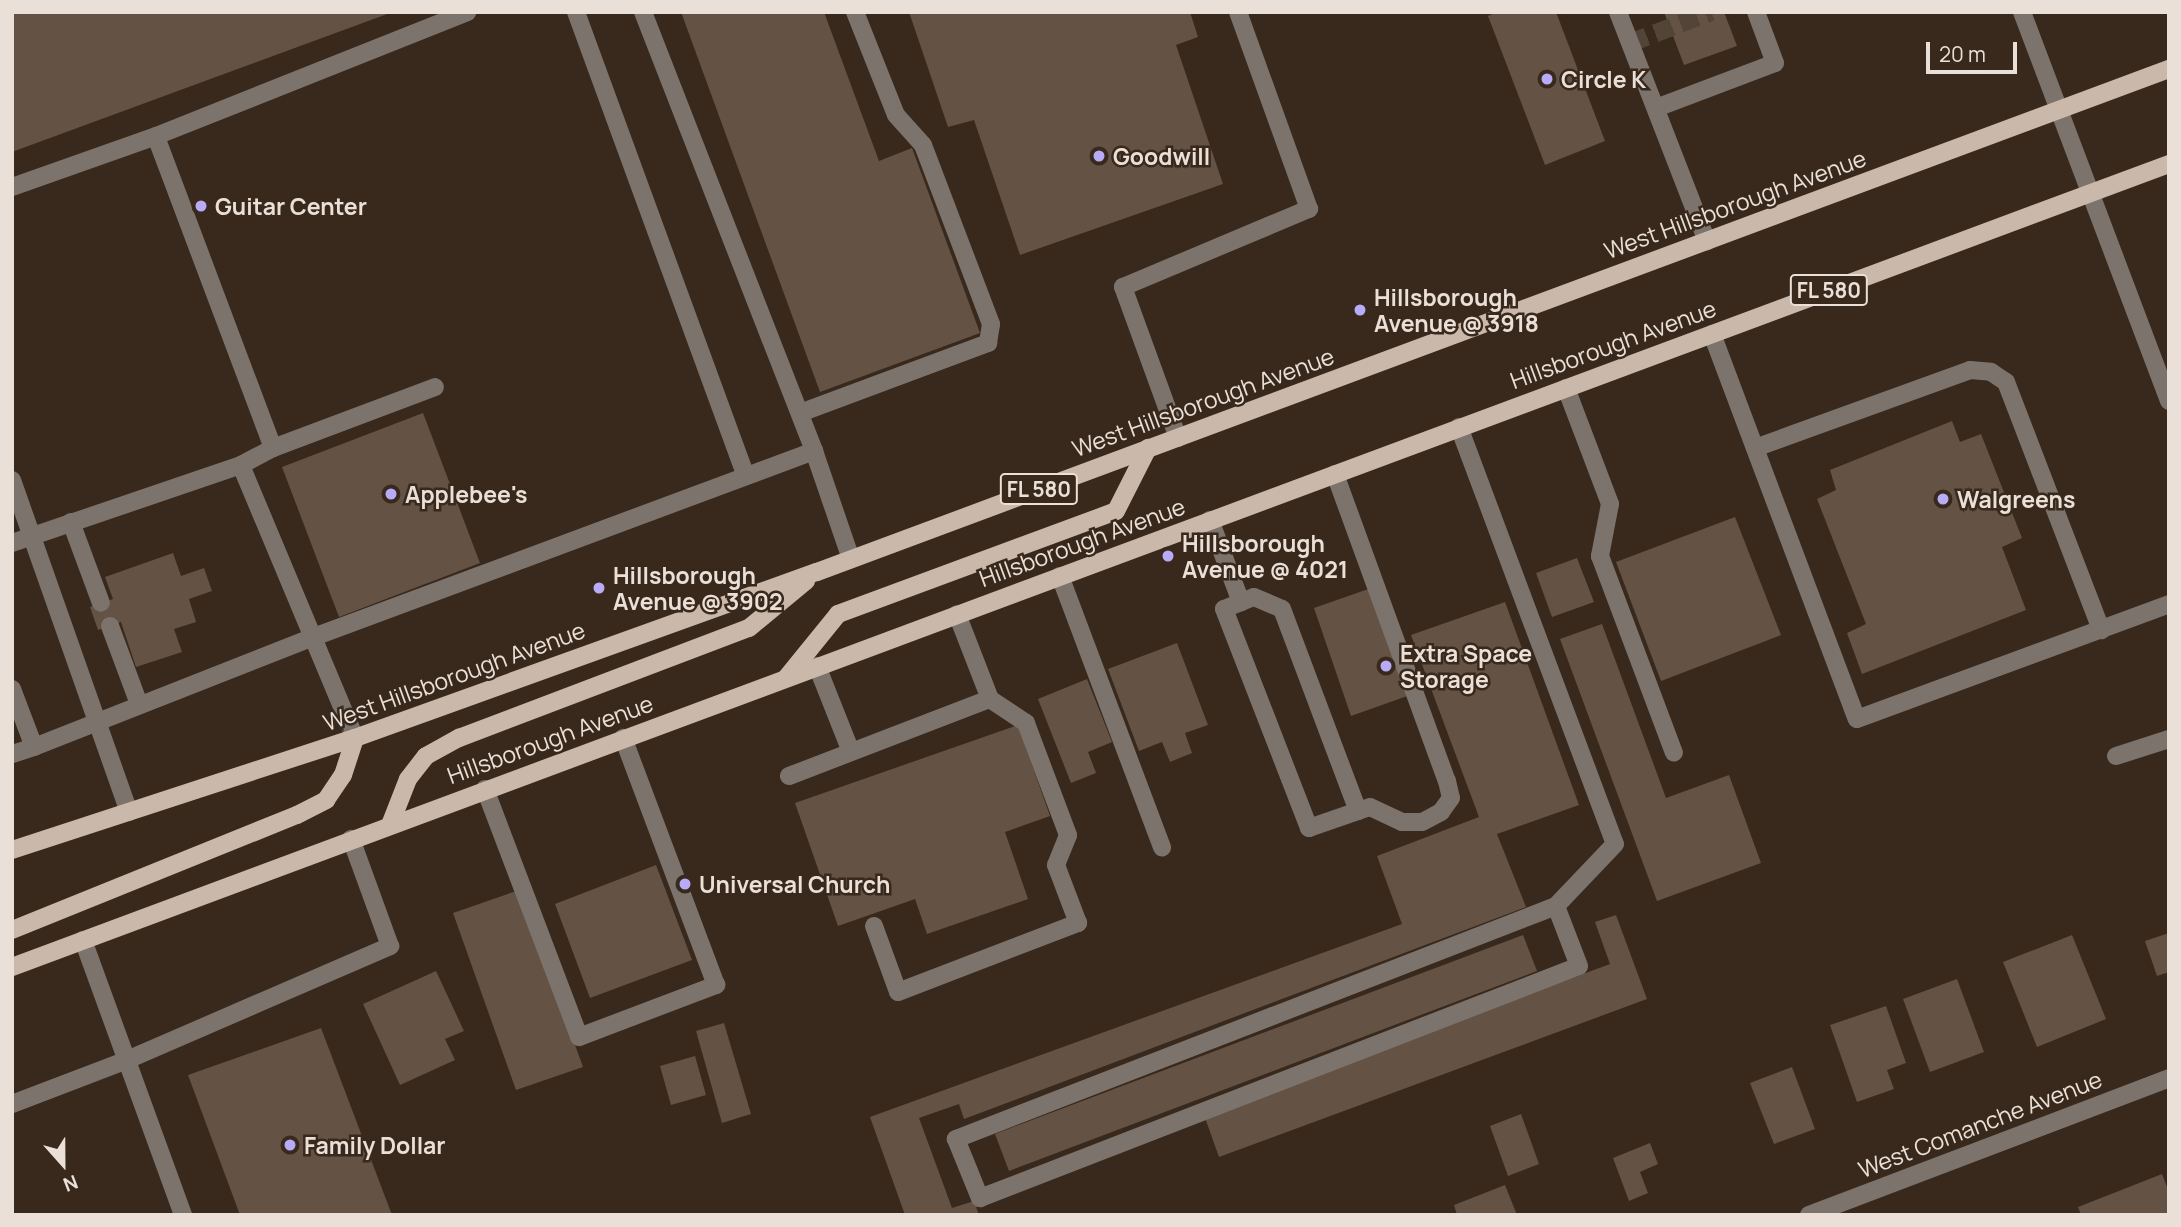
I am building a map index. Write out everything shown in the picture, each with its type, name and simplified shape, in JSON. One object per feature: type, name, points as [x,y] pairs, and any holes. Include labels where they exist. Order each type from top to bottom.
[{"type":"main road","name":"West Hillsborough Avenue","points":[[12,850],[355,738],[817,572],[2169,69]]},
{"type":"main road","name":"Hillsborough Avenue","points":[[12,967],[2169,164]]},
{"type":"main road","points":[[787,677],[838,614],[1116,512],[1148,449]]},
{"type":"main road","points":[[390,825],[408,779],[426,756],[459,738],[750,628],[817,572]]},
{"type":"main road","points":[[12,930],[297,815],[326,800],[343,775],[355,738]]},
{"type":"street","points":[[12,187],[156,135],[467,12]]},
{"type":"street","points":[[576,12],[746,476]]},
{"type":"street","points":[[643,12],[800,413],[851,559]]},
{"type":"street","points":[[800,413],[988,343],[991,324],[923,145],[896,115],[855,12]]},
{"type":"street","points":[[1178,438],[1123,286],[1309,209],[1238,12]]},
{"type":"street","points":[[1618,12],[1707,241]]},
{"type":"street","points":[[1656,108],[1775,63],[1756,12]]},
{"type":"street","points":[[2022,12],[2169,401]]},
{"type":"street","points":[[156,135],[273,448]]},
{"type":"street","points":[[1712,334],[1857,719],[2169,604]]},
{"type":"street","points":[[1755,448],[1970,370],[1991,372],[2006,382],[2101,630]]},
{"type":"street","points":[[12,543],[241,465],[273,448],[435,387]]},
{"type":"street","points":[[1566,388],[1610,504],[1600,556],[1674,753]]},
{"type":"street","points":[[1459,427],[1615,844],[1556,906],[956,1139],[980,1198],[1579,966],[1556,906]]},
{"type":"street","points":[[12,754],[311,638],[814,451]]},
{"type":"street","points":[[241,465],[355,738]]},
{"type":"street","points":[[1335,474],[1451,798],[1441,812],[1422,822],[1402,822],[1370,807],[1309,828],[1224,610],[1254,597],[1282,609],[1358,811]]},
{"type":"street","points":[[12,480],[129,812]]},
{"type":"street","points":[[1210,520],[1241,602]]},
{"type":"street","points":[[71,522],[101,603]]},
{"type":"street","points":[[1060,576],[1162,847]]},
{"type":"street","points":[[874,926],[898,992],[1078,923],[1056,865],[1068,835],[1026,723],[990,699],[957,614]]},
{"type":"street","points":[[110,626],[139,704]]},
{"type":"street","points":[[817,666],[851,752]]},
{"type":"street","points":[[12,689],[34,747]]},
{"type":"street","points":[[789,776],[990,699]]},
{"type":"street","points":[[485,789],[579,1037],[716,985],[623,738]]},
{"type":"street","points":[[2116,756],[2169,739]]},
{"type":"street","points":[[12,1104],[127,1060],[390,946],[351,839]]},
{"type":"street","points":[[83,940],[183,1215]]},
{"type":"street","name":"West Comanche Avenue","points":[[1810,1215],[2169,1078]]},
{"type":"building","points":[[12,12],[390,12],[390,13],[12,152]]},
{"type":"building","points":[[681,12],[824,12],[879,161],[912,148],[980,333],[820,392]]},
{"type":"building","name":"Goodwill","points":[[909,12],[1190,12],[1198,37],[1176,45],[1223,184],[1020,255],[974,120],[948,127]]},
{"type":"building","name":"Circle K","points":[[1497,12],[1556,12],[1605,141],[1545,165],[1488,16]]},
{"type":"building","name":"Circle K","points":[[1664,12],[1724,12],[1737,46],[1684,65]]},
{"type":"building","points":[[423,413],[480,563],[339,617],[282,467]]},
{"type":"building","points":[[1952,421],[1960,442],[1981,434],[2022,538],[2002,547],[2026,610],[1862,674],[1847,633],[1866,624],[1817,499],[1836,490],[1830,470]]},
{"type":"building","points":[[1735,517],[1781,635],[1661,681],[1616,562]]},
{"type":"building","points":[[173,553],[181,576],[204,568],[212,591],[189,599],[196,622],[174,629],[182,652],[136,667],[121,622],[98,630],[90,607],[113,599],[105,577]]},
{"type":"building","points":[[1577,558],[1594,602],[1552,617],[1536,573]]},
{"type":"building","points":[[1374,587],[1410,695],[1351,716],[1314,608]]},
{"type":"building","points":[[1505,602],[1579,805],[1497,834],[1526,907],[964,1119],[959,1104],[919,1118],[952,1208],[974,1201],[979,1215],[905,1215],[870,1117],[1402,924],[1377,856],[1479,817],[1411,635]]},
{"type":"building","points":[[1602,624],[1666,798],[1729,775],[1761,863],[1657,901],[1560,639]]},
{"type":"building","points":[[1177,643],[1208,725],[1185,733],[1192,753],[1170,762],[1162,742],[1139,751],[1108,669]]},
{"type":"building","points":[[1087,679],[1112,742],[1088,752],[1096,773],[1071,783],[1038,699]]},
{"type":"building","points":[[1018,725],[1050,816],[1005,832],[1028,899],[927,934],[915,899],[838,926],[795,803]]},
{"type":"building","points":[[656,865],[692,960],[590,998],[555,904]]},
{"type":"building","points":[[519,890],[583,1067],[516,1090],[453,913]]},
{"type":"building","points":[[1616,915],[1647,999],[1219,1157],[1204,1115],[1610,964],[1595,922]]},
{"type":"building","points":[[2169,933],[2169,972],[2157,976],[2145,941]]},
{"type":"building","points":[[1523,935],[1537,971],[1009,1171],[995,1134]]},
{"type":"building","points":[[2072,935],[2106,1019],[2037,1047],[2003,962]]},
{"type":"building","points":[[436,971],[464,1031],[445,1039],[455,1060],[400,1085],[363,1004]]},
{"type":"building","points":[[1957,979],[1984,1052],[1930,1072],[1903,999]]},
{"type":"building","points":[[1886,1006],[1906,1063],[1887,1070],[1894,1089],[1857,1102],[1830,1025]]},
{"type":"building","points":[[724,1023],[751,1114],[722,1123],[696,1031]]},
{"type":"building","name":"Family Dollar","points":[[321,1028],[392,1215],[240,1215],[188,1075]]},
{"type":"building","points":[[695,1056],[706,1095],[671,1105],[660,1066]]},
{"type":"building","points":[[1792,1067],[1815,1129],[1774,1144],[1750,1083]]},
{"type":"building","points":[[1521,1114],[1539,1164],[1508,1176],[1490,1126]]},
{"type":"building","points":[[1650,1143],[1658,1164],[1640,1172],[1648,1193],[1629,1201],[1613,1158]]},
{"type":"building","points":[[2162,1174],[2169,1192],[2169,1215],[2081,1215],[2078,1207]]},
{"type":"building","points":[[1505,1185],[1517,1215],[1457,1215],[1454,1205]]},
{"type":"tunnel","points":[[1630,43],[1711,12]]},
{"type":"place","name":"Circle K","points":[[1547,79]]},
{"type":"place","name":"Goodwill","points":[[1099,156]]},
{"type":"place","name":"Guitar Center","points":[[201,206]]},
{"type":"place","name":"Hillsborough Avenue @ 3918","points":[[1360,310]]},
{"type":"place","name":"Applebee's","points":[[391,494]]},
{"type":"place","name":"Walgreens","points":[[1943,499]]},
{"type":"place","name":"Hillsborough Avenue @ 4021","points":[[1168,556]]},
{"type":"place","name":"Hillsborough Avenue @ 3902","points":[[599,588]]},
{"type":"place","name":"Extra Space Storage","points":[[1386,666]]},
{"type":"place","name":"Universal Church","points":[[685,884]]},
{"type":"place","name":"Family Dollar","points":[[290,1145]]}]
